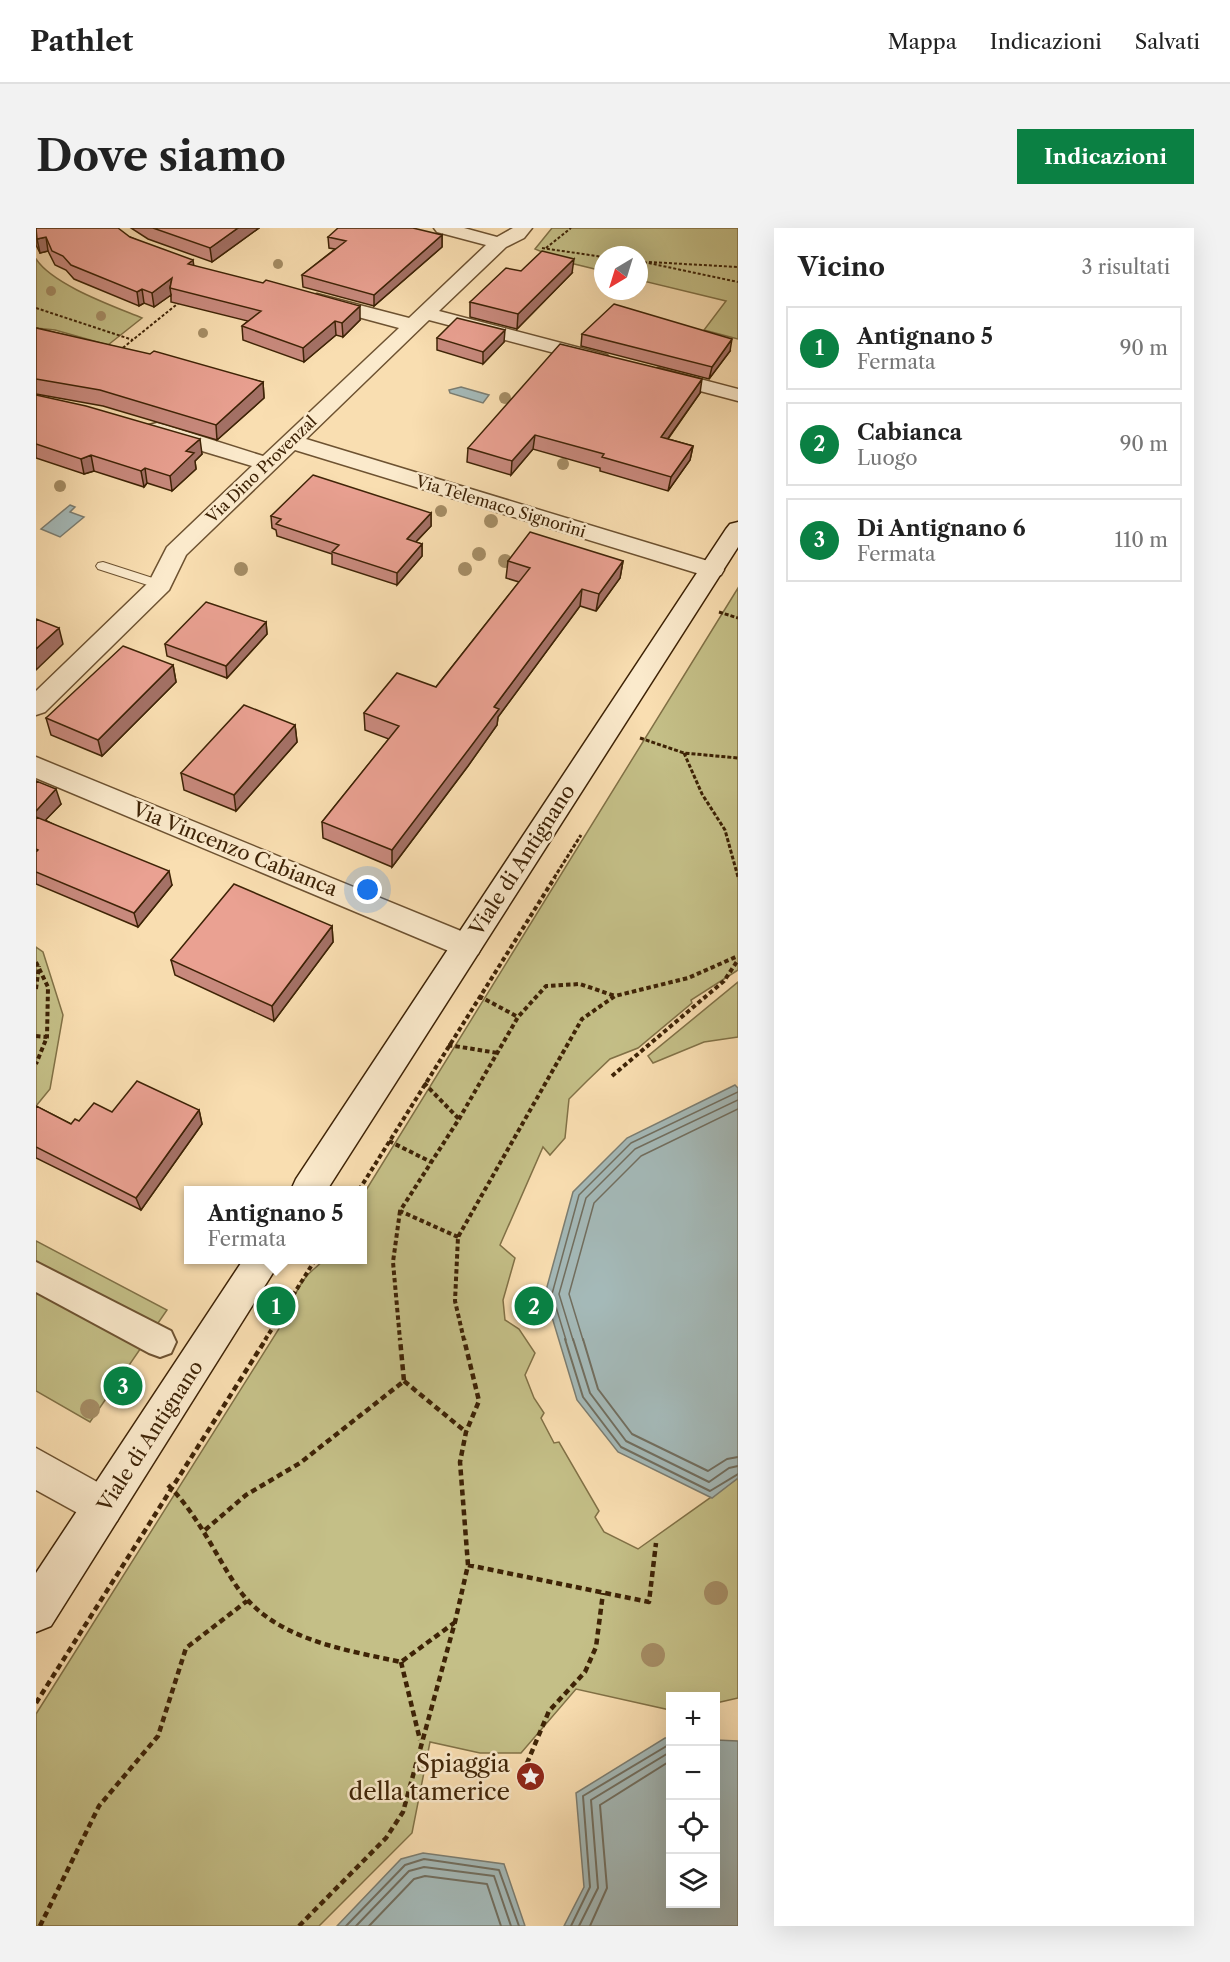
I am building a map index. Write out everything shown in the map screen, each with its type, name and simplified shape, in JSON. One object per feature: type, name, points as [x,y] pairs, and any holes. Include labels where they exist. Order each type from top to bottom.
[{"type":"street","points":[[443,228],[499,243]]},
{"type":"street","name":"Via Dino Provenzal","points":[[36,706],[160,585],[175,552],[499,243],[517,234],[523,228]]},
{"type":"street","points":[[299,295],[629,366],[738,395]]},
{"type":"street","points":[[135,424],[267,464]]},
{"type":"street","name":"Via Telemaco Signorini","points":[[290,441],[712,570]]},
{"type":"street","name":"Viale di Antignano","points":[[311,1186],[738,529]]},
{"type":"street","name":"Via Vincenzo Cabianca","points":[[36,767],[467,946]]},
{"type":"street","name":"Viale di Antignano","points":[[36,1611],[260,1264]]},
{"type":"street","points":[[36,1276],[160,1342]]},
{"type":"street","points":[[36,1468],[103,1507]]},
{"type":"lane","points":[[103,566],[160,585]]},
{"type":"path","points":[[545,249],[571,228]]},
{"type":"path","points":[[499,243],[594,255]]},
{"type":"path","points":[[738,267],[639,261],[738,282]]},
{"type":"path","points":[[114,354],[189,295]]},
{"type":"path","points":[[36,308],[134,340]]},
{"type":"path","points":[[713,622],[726,602]]},
{"type":"path","points":[[718,612],[738,618]]},
{"type":"path","points":[[634,748],[647,729]]},
{"type":"path","points":[[639,738],[684,753],[738,758]]},
{"type":"path","points":[[684,753],[702,794],[725,830],[738,877]]},
{"type":"path","points":[[362,1186],[387,1140],[585,828]]},
{"type":"path","points":[[299,1926],[386,1838],[403,1812],[455,1622],[468,1564],[460,1462],[466,1432],[479,1401],[455,1301],[458,1237],[582,1019],[615,996],[688,978],[738,958]]},
{"type":"path","points":[[612,1076],[724,981],[738,958]]},
{"type":"path","points":[[36,989],[38,964]]},
{"type":"path","points":[[36,1064],[48,1037],[48,987],[38,964]]},
{"type":"path","points":[[466,1432],[404,1382],[393,1262],[400,1211],[459,1119],[518,1017],[546,986],[580,984],[615,996]]},
{"type":"path","points":[[478,996],[518,1017]]},
{"type":"path","points":[[36,1036],[48,1037]]},
{"type":"path","points":[[447,1045],[498,1053]]},
{"type":"path","points":[[424,1082],[459,1119]]},
{"type":"path","points":[[387,1140],[431,1162]]},
{"type":"path","points":[[400,1211],[458,1237]]},
{"type":"path","points":[[36,1703],[170,1486],[312,1264]]},
{"type":"path","points":[[205,1530],[246,1495],[300,1463],[404,1382]]},
{"type":"path","points":[[170,1486],[205,1530],[247,1601],[280,1628],[339,1648],[401,1662],[455,1622]]},
{"type":"path","points":[[468,1564],[650,1602],[656,1543]]},
{"type":"path","points":[[519,1782],[549,1711],[585,1672],[597,1647],[603,1593]]},
{"type":"path","points":[[40,1926],[99,1806],[158,1736],[186,1648],[247,1601]]},
{"type":"path","points":[[401,1662],[421,1743]]},
{"type":"shaded area","points":[[552,228],[738,228],[738,339],[704,330],[726,301],[648,282],[648,246],[594,246],[594,269],[566,262],[535,249]]},
{"type":"shaded area","points":[[36,259],[44,269],[69,286],[142,318],[108,345],[55,330],[36,328]]},
{"type":"shaded area","points":[[738,588],[738,970],[691,1000],[692,1003],[638,1048],[610,1059],[569,1099],[565,1138],[550,1155],[543,1147],[500,1245],[515,1258],[503,1300],[505,1320],[519,1329],[535,1353],[525,1375],[534,1398],[544,1413],[541,1418],[554,1443],[559,1442],[599,1511],[595,1517],[604,1532],[638,1549],[738,1478],[738,1698],[720,1702],[720,1692],[666,1692],[666,1709],[576,1689],[521,1753],[480,1753],[430,1742],[412,1833],[319,1926],[36,1926],[36,1714],[287,1316],[303,1281],[320,1264],[367,1264],[367,1189]]},
{"type":"shaded area","points":[[36,947],[43,952],[63,1015],[50,1089],[36,1106]]},
{"type":"shaded area","points":[[738,982],[738,1037],[704,1042],[653,1063],[648,1056]]},
{"type":"shaded area","points":[[36,1241],[167,1310],[90,1422],[36,1391]]},
{"type":"water","points":[[461,387],[489,395],[483,403],[450,393],[449,390]]},
{"type":"water","points":[[70,505],[75,507],[70,512],[84,517],[60,537],[41,529]]},
{"type":"water","points":[[735,1085],[738,1088],[738,1478],[712,1498],[618,1452],[577,1400],[545,1294],[573,1192],[627,1138]]},
{"type":"water","points":[[666,1738],[666,1908],[720,1908],[720,1740],[738,1741],[738,1926],[564,1926],[584,1887],[576,1793]]},
{"type":"water","points":[[423,1853],[504,1864],[525,1926],[337,1926],[401,1859]]},
{"type":"building","points":[[36,228],[118,228],[130,237],[193,260],[188,264],[263,283],[266,280],[360,306],[342,323],[335,321],[303,348],[242,326],[261,311],[170,288],[172,278],[152,293],[142,289],[137,292],[71,265],[63,256],[52,251],[46,237],[37,239]]},
{"type":"building","points":[[153,228],[238,228],[210,248]]},
{"type":"building","points":[[338,228],[413,228],[442,235],[374,295],[302,275],[346,241],[328,237]]},
{"type":"building","points":[[542,251],[574,259],[518,314],[470,302],[506,268],[521,271]]},
{"type":"building","points":[[614,304],[732,339],[712,367],[582,334]]},
{"type":"building","points":[[457,318],[505,330],[483,352],[437,338]]},
{"type":"building","points":[[36,328],[150,354],[154,351],[263,382],[216,425],[100,390],[36,379]]},
{"type":"building","points":[[560,344],[702,379],[661,437],[693,446],[671,477],[602,457],[604,454],[535,435],[512,461],[468,448]]},
{"type":"building","points":[[36,395],[86,406],[200,439],[186,451],[194,453],[170,476],[145,468],[141,471],[91,455],[81,459],[36,444]]},
{"type":"building","points":[[313,475],[431,513],[407,539],[422,544],[397,573],[332,552],[339,545],[276,524],[281,519],[271,516]]},
{"type":"building","points":[[530,532],[623,561],[599,594],[582,589],[494,707],[499,709],[392,850],[322,822],[399,726],[364,713],[397,673],[436,687],[530,568],[508,561]]},
{"type":"building","points":[[206,602],[266,622],[226,666],[165,644]]},
{"type":"building","points":[[36,619],[59,628],[36,649]]},
{"type":"building","points":[[123,646],[173,665],[98,740],[46,718]]},
{"type":"building","points":[[244,705],[295,725],[234,795],[181,773]]},
{"type":"building","points":[[36,781],[56,789],[36,811]]},
{"type":"building","points":[[36,817],[169,871],[134,913],[36,872],[36,852],[38,850],[36,849]]},
{"type":"building","points":[[234,884],[332,926],[272,1006],[171,960]]},
{"type":"building","points":[[137,1081],[199,1110],[136,1198],[36,1147],[36,1106],[71,1124],[75,1119],[79,1121],[94,1103],[112,1112]]},
{"type":"place","name":"Antignano 5","points":[[276,1306]]},
{"type":"place","name":"Cabianca","points":[[534,1306]]},
{"type":"place","name":"Di Antignano 6","points":[[123,1386]]},
{"type":"place","name":"Spiaggia della tamerice","points":[[531,1777]]}]
